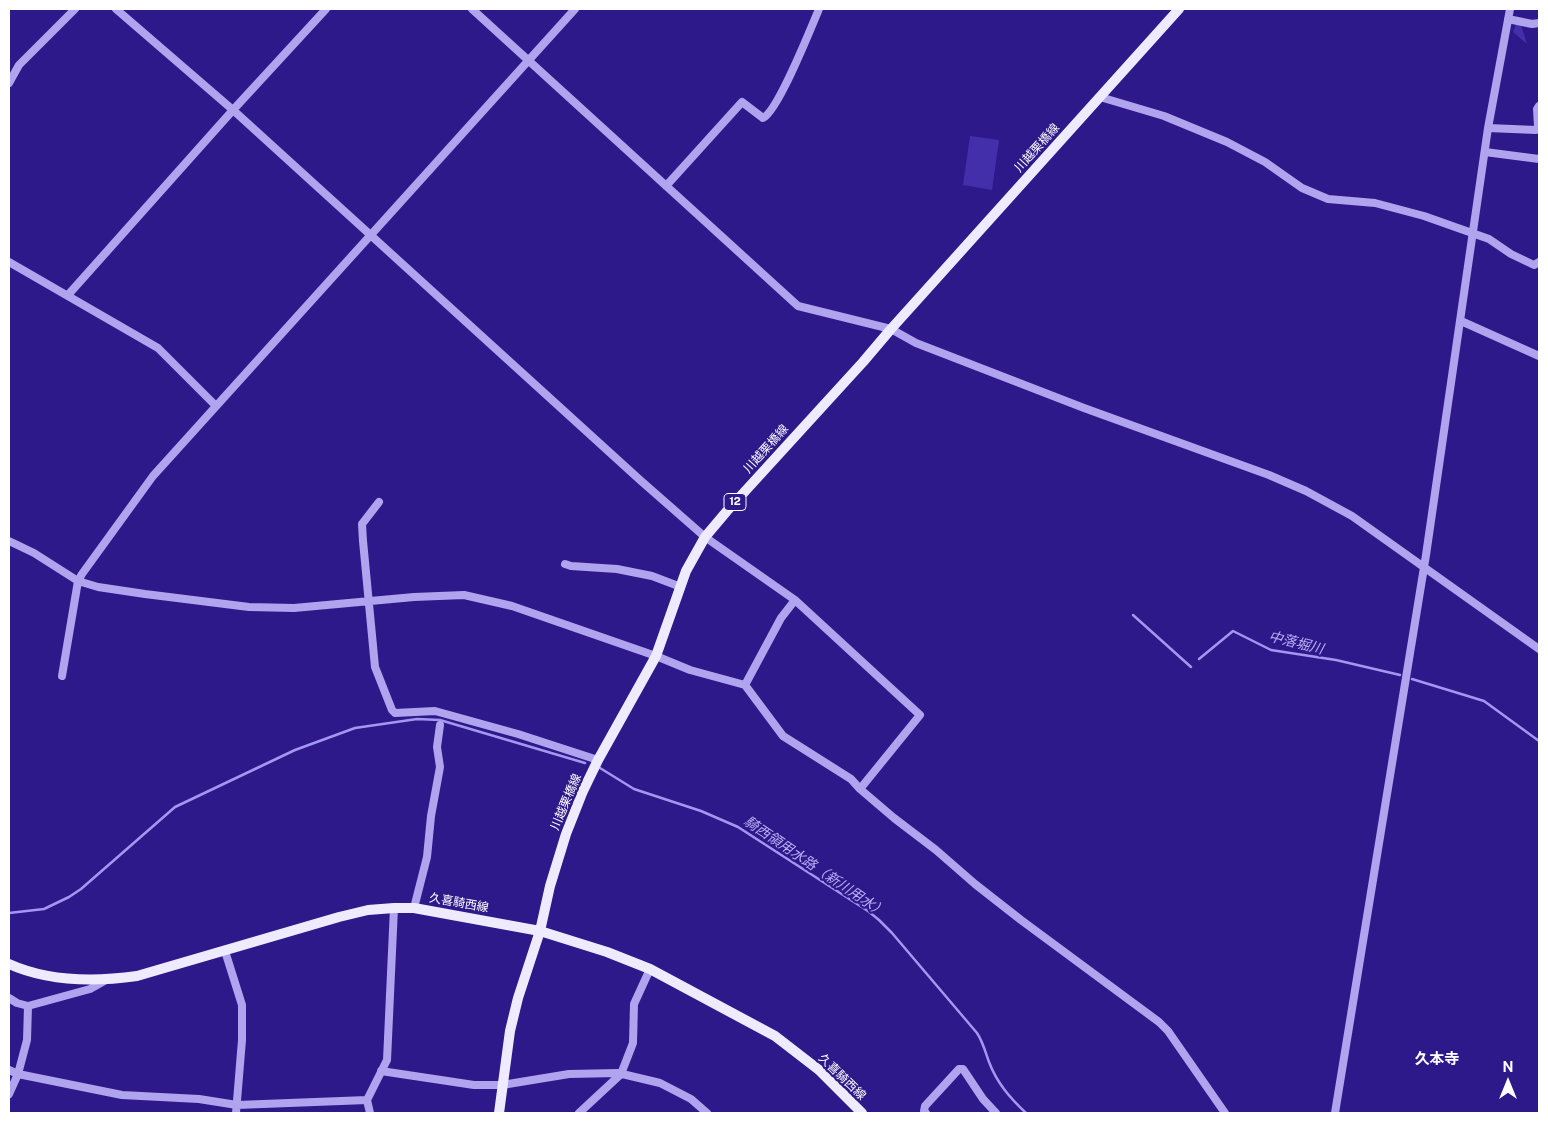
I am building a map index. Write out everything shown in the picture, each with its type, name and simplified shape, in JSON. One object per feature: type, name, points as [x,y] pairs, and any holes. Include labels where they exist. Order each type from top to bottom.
[{"type":"main road","name":"川越栗橋線","points":[[499,1113],[510,1031],[518,998],[540,931],[550,886],[566,834],[598,760],[656,656],[686,571],[705,537],[1179,9]]},
{"type":"main road","name":"久喜騎西線","points":[[9,964],[46,976],[72,980],[106,980],[137,976],[339,917],[368,910],[414,908],[540,931],[581,943],[650,969],[775,1036],[818,1070],[862,1113]]},
{"type":"street","points":[[9,83],[19,65],[75,9]]},
{"type":"street","points":[[116,9],[233,110],[705,537],[795,600],[920,715],[860,789]]},
{"type":"street","points":[[68,295],[326,9]]},
{"type":"street","points":[[472,9],[798,306],[891,329],[916,343],[1084,408],[1269,475],[1306,491],[1352,516],[1539,649]]},
{"type":"street","points":[[62,676],[78,581],[141,492],[370,234],[575,9]]},
{"type":"street","points":[[666,186],[742,102],[763,118],[768,116],[782,92],[819,9]]},
{"type":"street","points":[[1335,1113],[1424,566],[1488,128],[1510,9]]},
{"type":"street","points":[[1508,19],[1532,24],[1539,23]]},
{"type":"street","points":[[1100,98],[1164,116],[1227,142],[1265,162],[1302,188],[1328,199],[1375,203],[1424,216],[1472,234],[1489,238],[1511,254],[1534,265],[1539,262]]},
{"type":"street","points":[[1488,128],[1536,130],[1538,126],[1537,109],[1539,106]]},
{"type":"street","points":[[1485,152],[1539,159]]},
{"type":"street","points":[[9,262],[158,348],[216,406]]},
{"type":"street","points":[[1461,321],[1539,356]]},
{"type":"street","points":[[379,502],[362,524],[375,667],[392,710],[395,713],[435,711],[518,734],[598,760]]},
{"type":"street","points":[[9,541],[34,553],[78,581],[98,587],[249,607],[294,608],[414,597],[464,595],[512,606],[656,656],[690,670],[745,685],[783,736],[851,779],[860,789],[1044,939],[1159,1022],[1168,1031],[1224,1113]]},
{"type":"street","points":[[565,564],[571,566],[617,568],[652,576],[681,587]]},
{"type":"street","points":[[745,685],[781,618],[795,600]]},
{"type":"street","points":[[414,908],[427,857],[431,816],[440,767],[437,747],[440,725]]},
{"type":"street","points":[[370,1113],[368,1100],[387,1060],[394,908]]},
{"type":"street","points":[[225,951],[242,1004],[242,1040],[236,1109]]},
{"type":"street","points":[[579,1113],[621,1074],[633,1043],[634,1004],[650,969]]},
{"type":"street","points":[[9,998],[17,1003],[28,1006],[90,990],[106,980]]},
{"type":"street","points":[[9,1094],[18,1074],[27,1040],[28,1006]]},
{"type":"street","points":[[926,1113],[924,1106],[959,1069],[963,1068],[983,1099],[996,1113]]},
{"type":"street","points":[[9,1070],[18,1074],[122,1095],[199,1099],[236,1109],[368,1100]]},
{"type":"street","points":[[382,1071],[474,1085],[502,1085],[570,1074],[621,1074],[660,1083],[690,1099],[707,1113]]},
{"type":"shaded area","points":[[1516,24],[1521,25],[1527,44],[1513,32]]},
{"type":"shaded area","points":[[970,136],[999,140],[992,190],[963,185]]},
{"type":"waterway","points":[[1133,615],[1191,667]]},
{"type":"waterway","name":"中落堀川","points":[[1199,659],[1233,631],[1271,650],[1336,660],[1400,675]]},
{"type":"waterway","name":"中落堀川","points":[[1412,679],[1484,701],[1539,741]]},
{"type":"waterway","name":"騎西領用水路（新川用水）","points":[[9,913],[44,909],[69,897],[81,889],[175,807],[295,750],[355,728],[417,719],[440,720],[585,763]]},
{"type":"waterway","name":"騎西領用水路（新川用水）","points":[[600,768],[634,789],[701,811],[738,827],[868,911],[892,933],[977,1033],[992,1070],[1009,1096],[1026,1113]]},
{"type":"district","name":"久本寺","points":[[1437,1059]]}]
